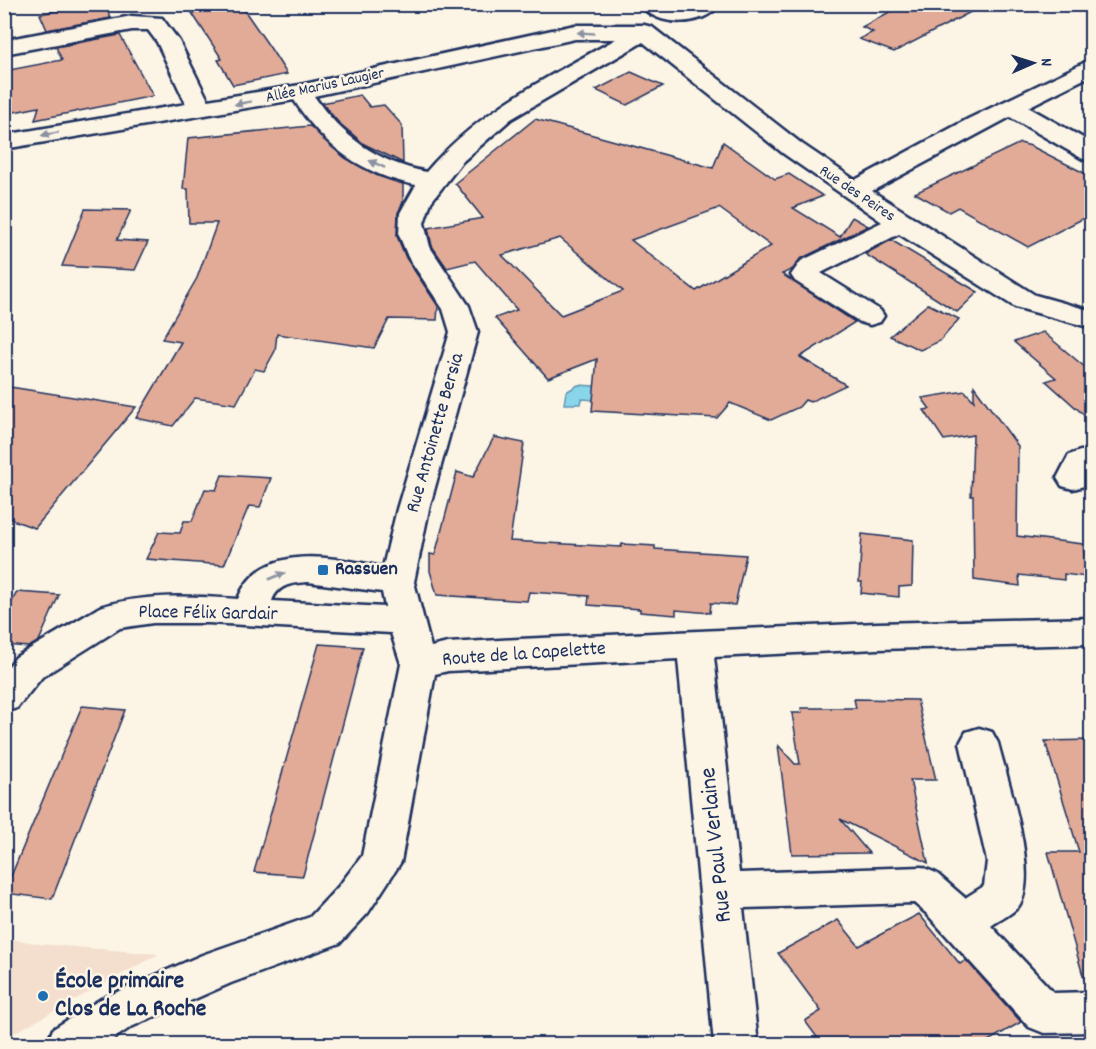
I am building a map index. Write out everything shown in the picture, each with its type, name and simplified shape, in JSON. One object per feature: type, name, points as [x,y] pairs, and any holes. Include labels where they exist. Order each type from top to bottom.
[{"type":"street","points":[[644,32],[650,24],[652,6],[677,14],[703,11],[710,4]]},
{"type":"street","name":"Rue Antoinette Bersia","points":[[419,664],[405,621],[397,582],[414,509],[464,332],[456,307],[415,247],[410,222],[417,201],[446,162],[510,107],[564,73],[677,14]]},
{"type":"street","points":[[4,47],[132,23],[154,23],[168,41],[201,110]]},
{"type":"street","name":"Allée Marius Laugier","points":[[4,142],[300,92],[575,32],[644,32]]},
{"type":"street","name":"Rue des Peires","points":[[644,32],[802,156],[900,223],[1025,301],[1092,320]]},
{"type":"street","points":[[854,191],[1010,107],[1092,66]]},
{"type":"street","points":[[300,92],[323,125],[348,150],[399,174],[432,182]]},
{"type":"street","points":[[1010,107],[1092,154]]},
{"type":"street","points":[[870,316],[805,275],[811,267],[900,223]]},
{"type":"street","points":[[251,613],[261,585],[273,575],[289,571],[323,570],[397,582]]},
{"type":"street","name":"Place Félix Gardair","points":[[4,698],[29,667],[112,616],[153,610],[405,621]]},
{"type":"street","name":"Route de la Capelette","points":[[69,1044],[116,1013],[217,969],[325,930],[353,900],[381,862],[419,664],[448,657],[889,636],[1092,631]]},
{"type":"street","name":"Rue Paul Verlaine","points":[[695,645],[736,1044]]},
{"type":"street","points":[[962,923],[1003,895],[1007,861],[979,743]]},
{"type":"street","points":[[722,891],[922,885],[941,900],[1044,1013],[1092,1012]]},
{"type":"shaded area","name":"École primaire Clos de La Roche","points":[[5,938],[41,944],[159,954],[5,1038]]},
{"type":"water","points":[[578,385],[609,387],[608,401],[582,399],[581,404],[564,404],[566,392]]},
{"type":"building","points":[[92,4],[104,4],[111,18],[47,30],[40,14]]},
{"type":"building","points":[[240,4],[287,74],[233,85],[218,60],[222,59],[192,13]]},
{"type":"building","points":[[904,4],[986,4],[894,52],[859,39],[873,32],[862,27]]},
{"type":"building","points":[[120,35],[153,96],[35,120],[39,107],[4,114],[4,71],[62,60],[56,47]]},
{"type":"building","points":[[631,72],[663,86],[627,105],[596,90]]},
{"type":"building","points":[[360,95],[370,107],[384,105],[402,125],[403,163],[364,144],[338,122],[322,103]]},
{"type":"building","points":[[535,119],[713,168],[723,142],[775,179],[789,174],[823,196],[793,208],[840,237],[852,217],[868,226],[800,259],[793,269],[782,274],[855,322],[800,357],[846,385],[810,402],[805,400],[799,407],[771,420],[730,403],[717,418],[592,411],[597,359],[548,378],[495,318],[517,310],[475,261],[447,268],[432,246],[428,228],[483,218],[455,183]],"holes":[[[719,208],[771,246],[696,291],[631,240]],[[560,238],[623,291],[561,315],[502,255]]]},
{"type":"building","points":[[310,126],[345,158],[378,176],[403,184],[403,202],[398,213],[397,236],[406,258],[438,306],[437,320],[389,319],[374,348],[277,334],[275,351],[264,371],[255,369],[236,404],[195,398],[173,426],[136,418],[181,342],[162,339],[197,278],[217,223],[189,223],[188,189],[183,189],[188,138]]},
{"type":"building","points":[[1020,143],[1031,146],[1092,177],[1092,214],[1028,247],[958,207],[949,212],[915,193]]},
{"type":"building","points":[[85,209],[131,210],[117,240],[148,242],[135,270],[62,266]]},
{"type":"building","points":[[891,240],[978,292],[957,312],[865,254]]},
{"type":"building","points":[[928,304],[959,319],[940,341],[920,350],[890,336]]},
{"type":"building","points":[[1043,332],[1086,368],[1092,367],[1092,422],[1046,381],[1056,378],[1014,342]]},
{"type":"building","points":[[4,386],[136,407],[35,528],[4,517]]},
{"type":"building","points":[[974,386],[1018,446],[1017,536],[1083,544],[1086,577],[1064,574],[1064,580],[1019,575],[1020,586],[974,580],[973,496],[971,496],[973,435],[944,440],[924,410],[930,409],[922,398],[965,391],[974,401]]},
{"type":"building","points":[[494,437],[524,443],[510,541],[621,547],[622,544],[655,546],[655,549],[746,555],[735,605],[711,603],[710,613],[676,610],[676,615],[640,612],[640,609],[588,605],[589,596],[529,592],[527,601],[437,595],[430,571],[430,554],[435,555],[457,472],[473,477]]},
{"type":"building","points":[[222,475],[271,478],[260,507],[249,506],[224,565],[146,559],[159,532],[180,533],[184,521],[192,521],[205,489],[216,490]]},
{"type":"building","points":[[862,534],[913,540],[912,586],[899,587],[899,597],[861,593],[862,582],[859,582]]},
{"type":"building","points":[[17,592],[59,595],[39,641],[29,647],[4,645],[4,617]]},
{"type":"building","points":[[319,644],[363,647],[303,876],[254,872]]},
{"type":"building","points":[[854,699],[917,700],[936,780],[910,780],[928,863],[840,819],[869,853],[792,854],[778,745],[795,764],[800,764],[792,713],[802,713],[801,708],[856,708]]},
{"type":"building","points":[[82,706],[125,710],[52,899],[4,893]]},
{"type":"building","points":[[1092,740],[1092,978],[1084,979],[1048,852],[1079,852],[1045,741]]},
{"type":"building","points":[[919,914],[960,964],[966,960],[1021,1022],[983,1044],[822,1044],[805,1021],[821,1011],[778,953],[838,920],[859,946]]},
{"type":"place","name":"Rassuen","points":[[323,570]]},
{"type":"place","name":"École primaire Clos de La Roche","points":[[43,996]]}]
